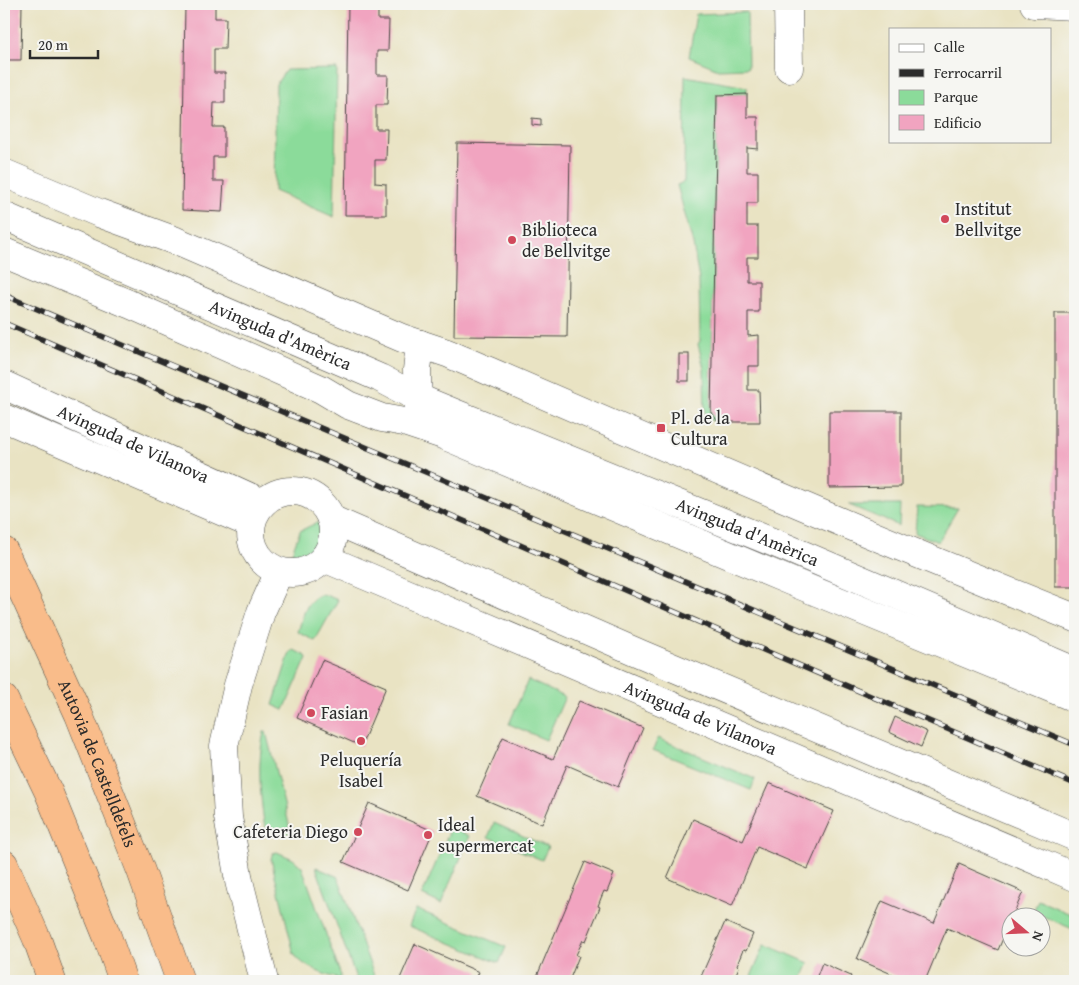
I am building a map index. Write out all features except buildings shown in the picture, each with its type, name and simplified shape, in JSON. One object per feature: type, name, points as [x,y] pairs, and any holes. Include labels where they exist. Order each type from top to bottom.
[{"type":"highway","name":"Autovia de Castelldefels","points":[[4,551],[82,724],[141,871],[180,981]]},
{"type":"highway","points":[[4,699],[49,793],[107,936],[123,981]]},
{"type":"highway","points":[[4,864],[37,939],[52,981]]},
{"type":"street","points":[[788,4],[789,68]]},
{"type":"street","points":[[1034,4],[1075,6]]},
{"type":"street","points":[[4,173],[141,229],[176,241],[402,338],[460,359],[788,501],[948,568],[1075,618]]},
{"type":"street","name":"Avinguda d'Amèrica","points":[[4,216],[380,378],[418,398],[788,548],[1075,671]]},
{"type":"street","points":[[129,304],[141,275],[139,242],[141,229]]},
{"type":"street","name":"Avinguda d'Amèrica","points":[[4,252],[129,304],[321,389],[348,405],[382,418],[418,426],[451,439],[790,582],[1075,698]]},
{"type":"street","points":[[418,426],[417,370],[420,344]]},
{"type":"street","name":"Avinguda de Vilanova","points":[[4,385],[257,513]]},
{"type":"street","name":"Avinguda d'Amèrica","points":[[321,389],[370,403],[418,398]]},
{"type":"street","name":"Avinguda de Vilanova","points":[[4,418],[257,513]]},
{"type":"street","points":[[292,491],[307,493],[324,507],[331,519],[333,534],[331,546],[324,558],[316,566],[303,572],[293,574],[279,572],[266,566],[258,556],[252,543],[257,513],[275,495],[292,491]]},
{"type":"street","name":"Avinguda de Vilanova","points":[[331,519],[641,654],[1075,838]]},
{"type":"street","name":"Avinguda de Vilanova","points":[[324,558],[1075,877]]},
{"type":"street","points":[[264,981],[239,881],[228,817],[224,746],[238,685],[262,612],[279,572]]},
{"type":"green space","points":[[747,12],[748,68],[718,69],[689,57],[696,14]]},
{"type":"green space","points":[[337,69],[334,217],[274,191],[276,84],[286,70]]},
{"type":"green space","points":[[685,76],[747,87],[747,94],[717,95],[711,413],[719,422],[705,419],[704,368],[698,344],[700,341],[699,280],[693,244],[677,185],[684,182]]},
{"type":"green space","points":[[849,505],[900,505],[899,526]]},
{"type":"green space","points":[[917,507],[958,508],[938,542],[915,533]]},
{"type":"green space","points":[[318,522],[320,537],[314,549],[304,557],[289,560],[300,531]]},
{"type":"green space","points":[[323,594],[338,600],[315,641],[298,632],[308,604],[317,596]]},
{"type":"green space","points":[[294,650],[307,658],[284,710],[273,705],[290,652]]},
{"type":"green space","points":[[528,680],[565,697],[546,740],[509,724]]},
{"type":"green space","points":[[264,732],[266,732],[289,824],[288,833],[285,835],[267,829],[264,823],[260,789],[260,766]]},
{"type":"green space","points":[[658,738],[755,779],[751,790],[653,750]]},
{"type":"green space","points":[[494,823],[548,847],[542,860],[488,837]]},
{"type":"green space","points":[[451,828],[470,836],[441,904],[422,895]]},
{"type":"green space","points":[[277,852],[293,859],[302,867],[341,976],[340,979],[314,970],[294,954],[271,859],[273,853]]},
{"type":"green space","points":[[316,867],[338,877],[376,981],[357,981]]},
{"type":"green space","points":[[1038,900],[1075,916],[1075,930],[1052,920],[1052,908],[1035,908]]},
{"type":"green space","points":[[416,909],[506,947],[499,963],[409,926]]},
{"type":"green space","points":[[765,944],[809,963],[801,981],[749,981]]},
{"type":"railway","points":[[4,295],[1075,745]]},
{"type":"railway","points":[[4,323],[1075,784]]},
{"type":"place","name":"Institut Bellvitge","points":[[945,219]]},
{"type":"place","name":"Biblioteca de Bellvitge","points":[[512,240]]},
{"type":"place","name":"Pl. de la Cultura","points":[[661,428]]},
{"type":"place","name":"Fasian","points":[[311,713]]},
{"type":"place","name":"Peluquería Isabel","points":[[361,741]]},
{"type":"place","name":"Cafeteria Diego","points":[[358,832]]},
{"type":"place","name":"Ideal supermercat","points":[[428,835]]}]
